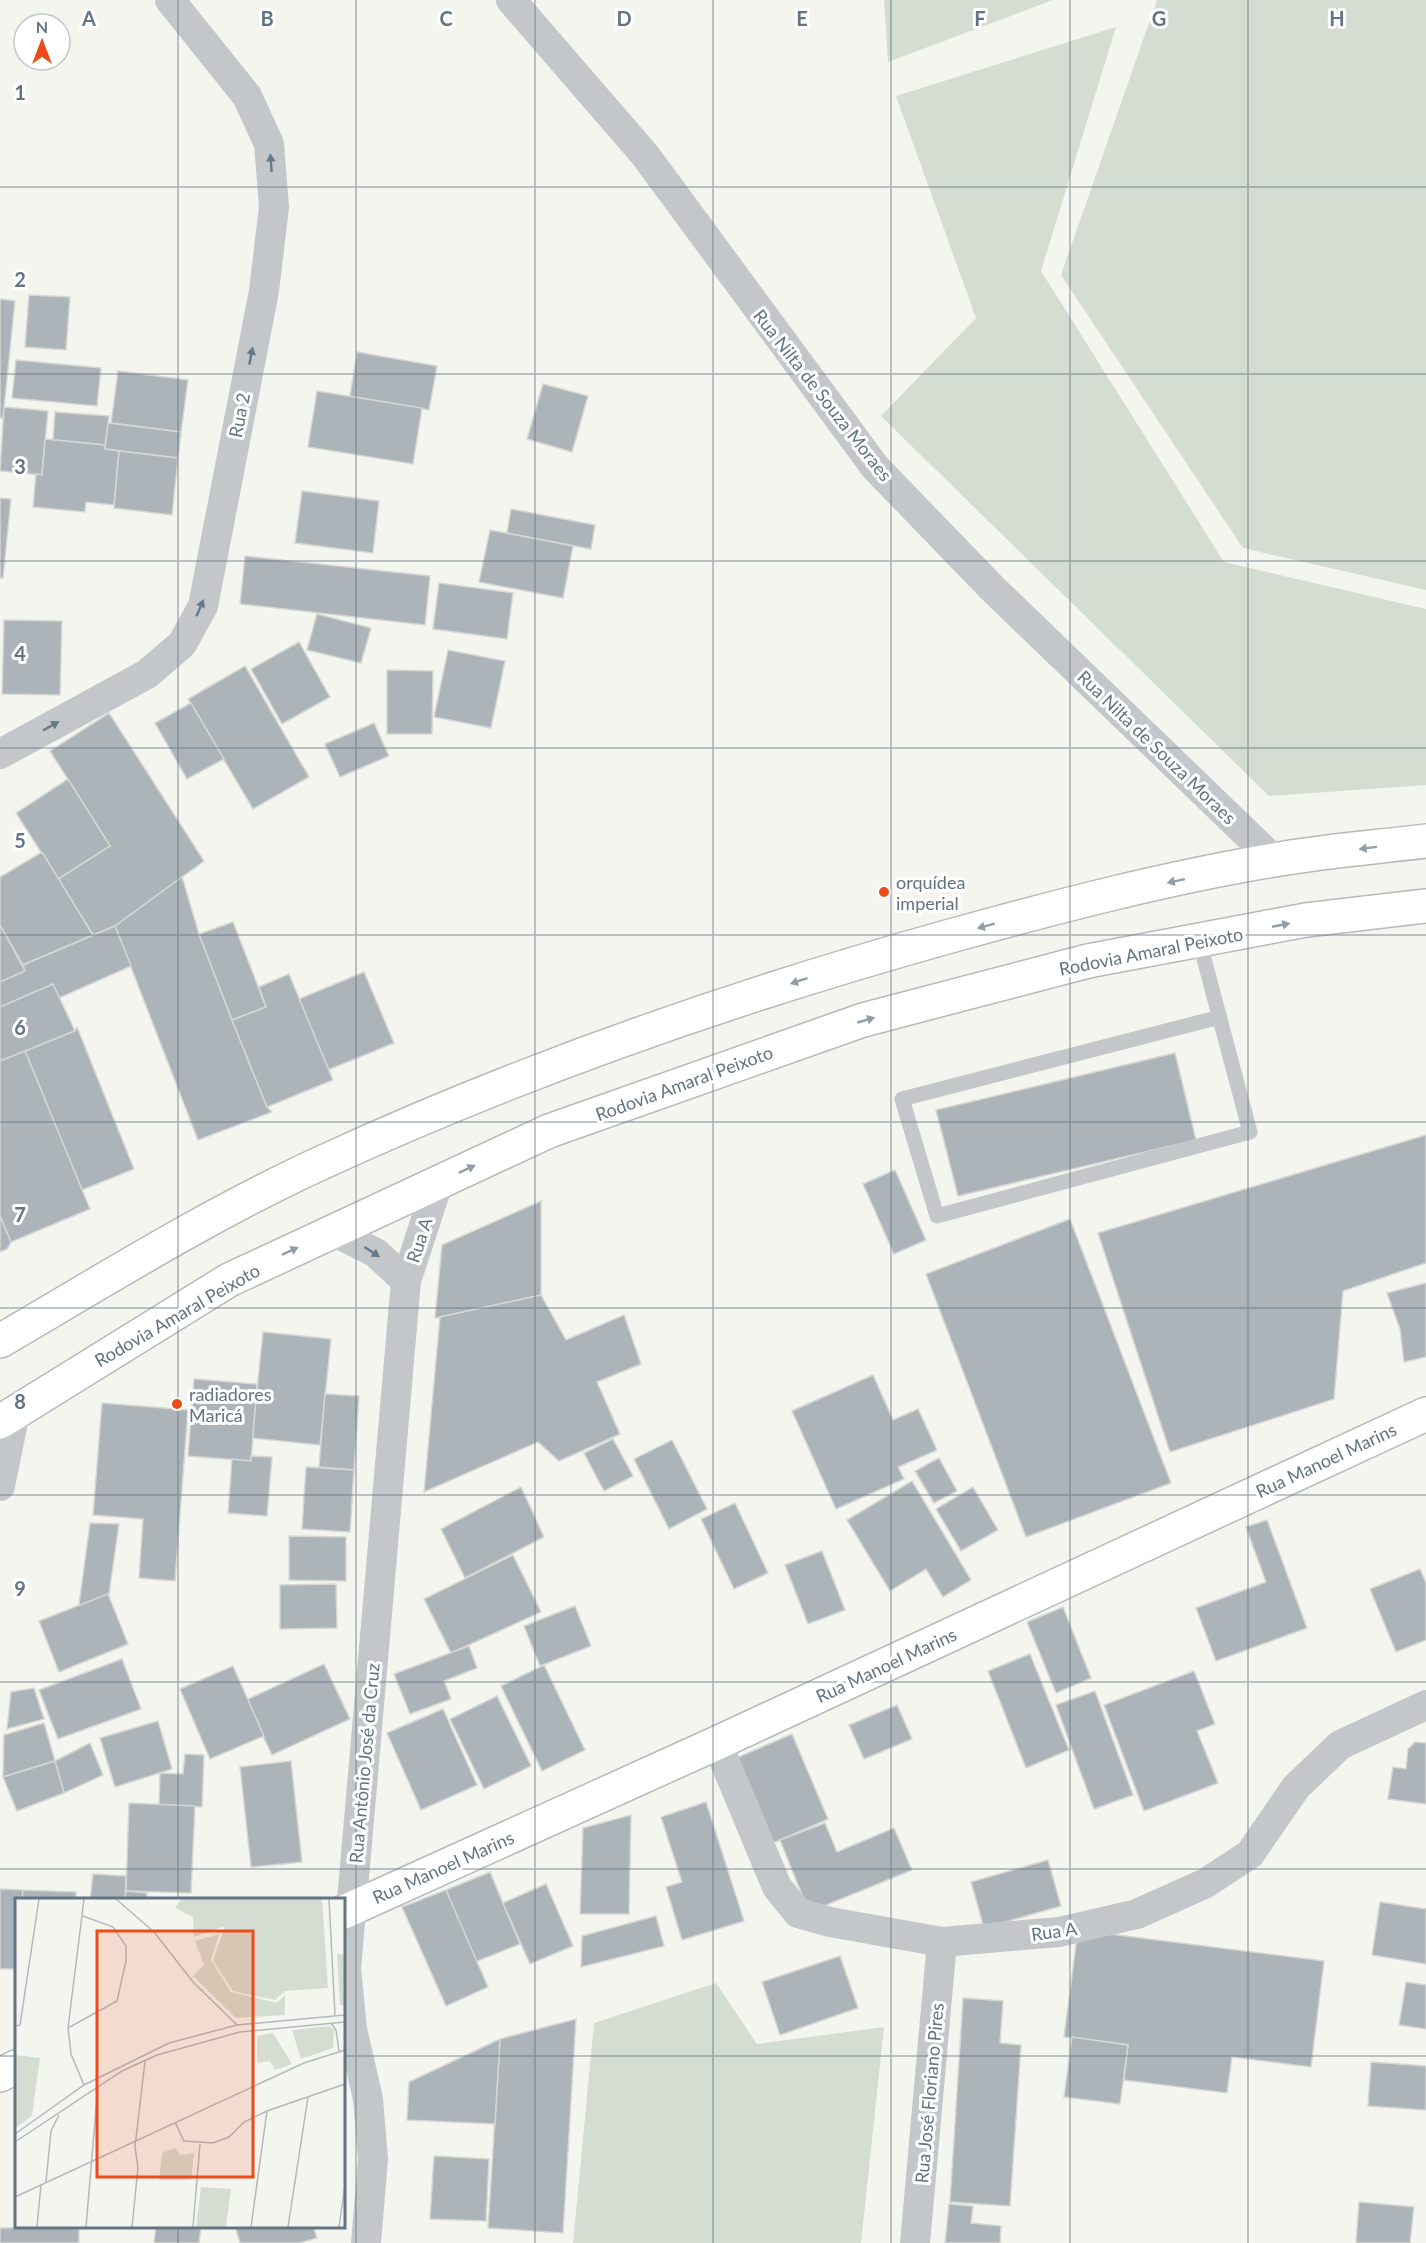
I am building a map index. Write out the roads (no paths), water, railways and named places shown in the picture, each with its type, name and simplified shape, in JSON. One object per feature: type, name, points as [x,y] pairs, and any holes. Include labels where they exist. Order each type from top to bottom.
[{"type":"main road","points":[[0,1341],[182,1235],[320,1164],[476,1097],[660,1025],[862,961],[1067,904],[1274,860],[1426,841]]},
{"type":"main road","name":"Rodovia Amaral Peixoto","points":[[8,1417],[229,1280],[549,1131],[863,1020],[1088,962],[1306,920],[1426,906]]},
{"type":"main road","name":"Rua Manoel Marins","points":[[347,1910],[717,1743],[1426,1414]]},
{"type":"main road","points":[[0,2075],[15,2068]]},
{"type":"street","name":"Rua 2","points":[[0,754],[147,674],[182,644],[202,606],[267,273],[274,207],[269,144],[247,96],[170,0]]},
{"type":"street","name":"Rua Nilta de Souza Moraes","points":[[511,0],[645,155],[875,467],[992,588],[1274,860]]},
{"type":"street","name":"Rua A","points":[[333,1231],[376,1253],[406,1281],[438,1183]]},
{"type":"street","name":"Rua Antônio José da Cruz","points":[[366,2243],[373,2159],[368,2099],[352,2029],[348,1999],[347,1910],[406,1281]]},
{"type":"street","points":[[0,1486],[8,1417]]},
{"type":"street","name":"Rua A","points":[[717,1743],[777,1887],[798,1913],[830,1922],[942,1942],[1059,1932],[1137,1914],[1206,1883],[1250,1854],[1296,1787],[1340,1745],[1426,1705]]},
{"type":"street","name":"Rua José Floriano Pires","points":[[915,2243],[942,1942]]},
{"type":"lane","points":[[1199,940],[1220,1017],[1250,1132],[937,1216],[902,1099],[1220,1017]]},
{"type":"place","name":"orquídea imperial","points":[[884,892]]},
{"type":"place","name":"radiadores Maricá","points":[[177,1404]]}]
